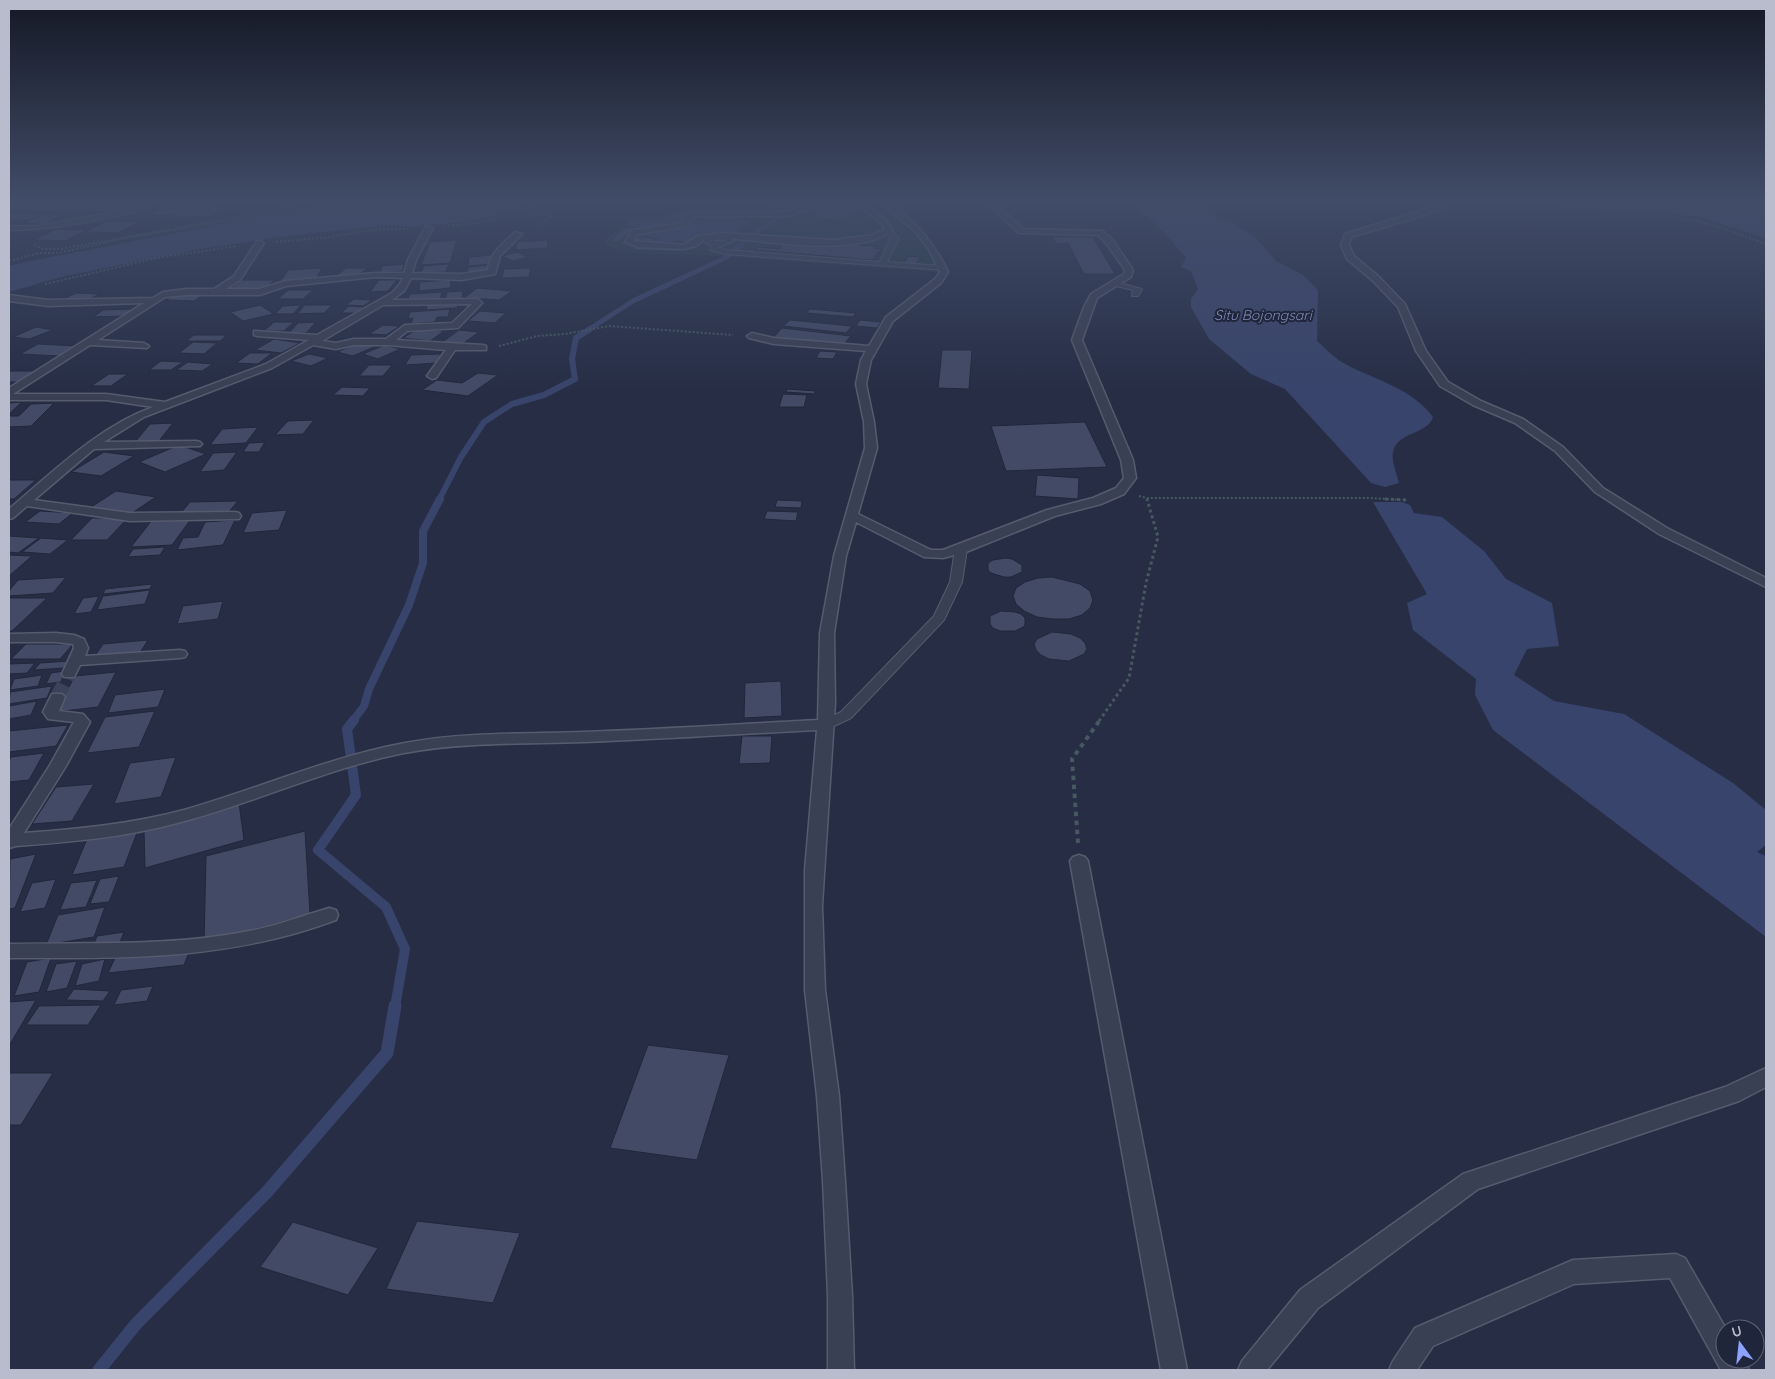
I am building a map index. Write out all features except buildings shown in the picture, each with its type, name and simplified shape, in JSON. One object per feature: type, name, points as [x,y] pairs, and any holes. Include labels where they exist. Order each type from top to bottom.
[{"type":"street","points":[[216,292],[238,278],[247,263]]},
{"type":"street","points":[[9,515],[91,446],[140,415],[269,366],[384,303],[405,287],[406,276],[411,263]]},
{"type":"street","points":[[9,392],[153,300],[174,292],[260,292],[285,284],[376,275],[461,277],[491,273],[492,263]]},
{"type":"street","points":[[842,1370],[840,1295],[828,1096],[814,981],[814,870],[825,725],[827,633],[840,556],[871,448],[871,434],[862,376],[871,349],[889,319],[942,277],[942,268],[940,263]]},
{"type":"street","points":[[853,516],[929,554],[943,554],[961,549],[1050,513],[1097,501],[1120,491],[1130,478],[1127,460],[1077,340],[1088,307],[1094,296],[1128,276],[1129,270],[1124,263]]},
{"type":"street","points":[[1358,263],[1375,278],[1402,306],[1421,351],[1444,384],[1477,403],[1519,421],[1559,449],[1599,490],[1662,531],[1766,584]]},
{"type":"street","points":[[9,298],[48,303],[153,300]]},
{"type":"street","points":[[384,303],[475,301],[478,303],[455,326],[405,328],[388,342]]},
{"type":"street","points":[[257,333],[317,340],[336,346],[354,342],[388,342],[483,348]]},
{"type":"street","points":[[752,336],[774,342],[871,349]]},
{"type":"street","points":[[87,342],[144,346]]},
{"type":"street","points":[[432,376],[452,347]]},
{"type":"street","points":[[9,397],[106,397],[164,405]]},
{"type":"street","points":[[91,446],[196,444]]},
{"type":"street","points":[[23,502],[130,517],[236,516]]},
{"type":"street","points":[[9,638],[77,640],[80,643],[80,648],[73,668],[180,654]]},
{"type":"street","points":[[9,841],[67,750],[82,722],[78,716],[53,716],[51,712],[52,707],[58,696]]},
{"type":"street","points":[[9,841],[112,831],[157,823],[210,808],[344,764],[403,749],[459,741],[825,725]]},
{"type":"street","points":[[1079,861],[1174,1370]]},
{"type":"street","points":[[9,951],[103,951],[209,944],[300,928],[329,915]]},
{"type":"street","points":[[1251,1370],[1309,1299],[1471,1181],[1730,1094],[1766,1077]]},
{"type":"street","points":[[1402,1370],[1424,1337],[1573,1272],[1676,1266],[1715,1334]]},
{"type":"lane","points":[[874,263],[942,268]]},
{"type":"lane","points":[[1115,282],[1138,289],[1135,294]]},
{"type":"lane","points":[[825,725],[846,716],[940,617],[956,582],[961,549]]},
{"type":"path","points":[[41,284],[134,263]]},
{"type":"path","points":[[483,348],[537,336],[565,334],[609,326],[752,336]]},
{"type":"path","points":[[1079,861],[1072,759],[1129,678],[1146,583],[1158,537],[1147,498],[1369,498],[1406,500]]},
{"type":"shaded area","points":[[822,263],[935,263],[939,272]]},
{"type":"water","points":[[20,263],[128,263],[65,276],[9,292],[9,266]]},
{"type":"water","name":"Situ Bojongsari","points":[[1183,263],[1281,263],[1303,275],[1318,290],[1317,341],[1343,363],[1393,386],[1415,399],[1433,417],[1425,427],[1406,436],[1396,445],[1393,459],[1399,483],[1385,487],[1371,483],[1285,389],[1251,374],[1209,339],[1191,307],[1191,299],[1198,289],[1191,271],[1181,267]]},
{"type":"water","points":[[1373,502],[1402,502],[1410,505],[1414,513],[1442,517],[1484,551],[1506,579],[1552,603],[1559,646],[1527,649],[1514,675],[1554,701],[1624,714],[1733,783],[1766,810],[1766,845],[1757,852],[1766,856],[1766,937],[1493,730],[1475,695],[1476,679],[1413,630],[1407,603],[1427,594]]},
{"type":"waterway","points":[[588,330],[633,301],[713,263]]},
{"type":"waterway","points":[[439,500],[461,457],[484,422],[512,404],[544,395],[575,379],[572,359],[576,338],[590,329]]},
{"type":"waterway","points":[[353,721],[364,706],[369,689],[409,605],[423,563],[423,531],[440,499]]},
{"type":"waterway","points":[[354,720],[347,729],[356,795],[318,850],[386,907],[405,949],[395,1007]]},
{"type":"waterway","points":[[99,1370],[136,1324],[266,1193],[387,1053],[395,1006]]},
{"type":"tunnel","points":[[57,697],[69,674]]}]
